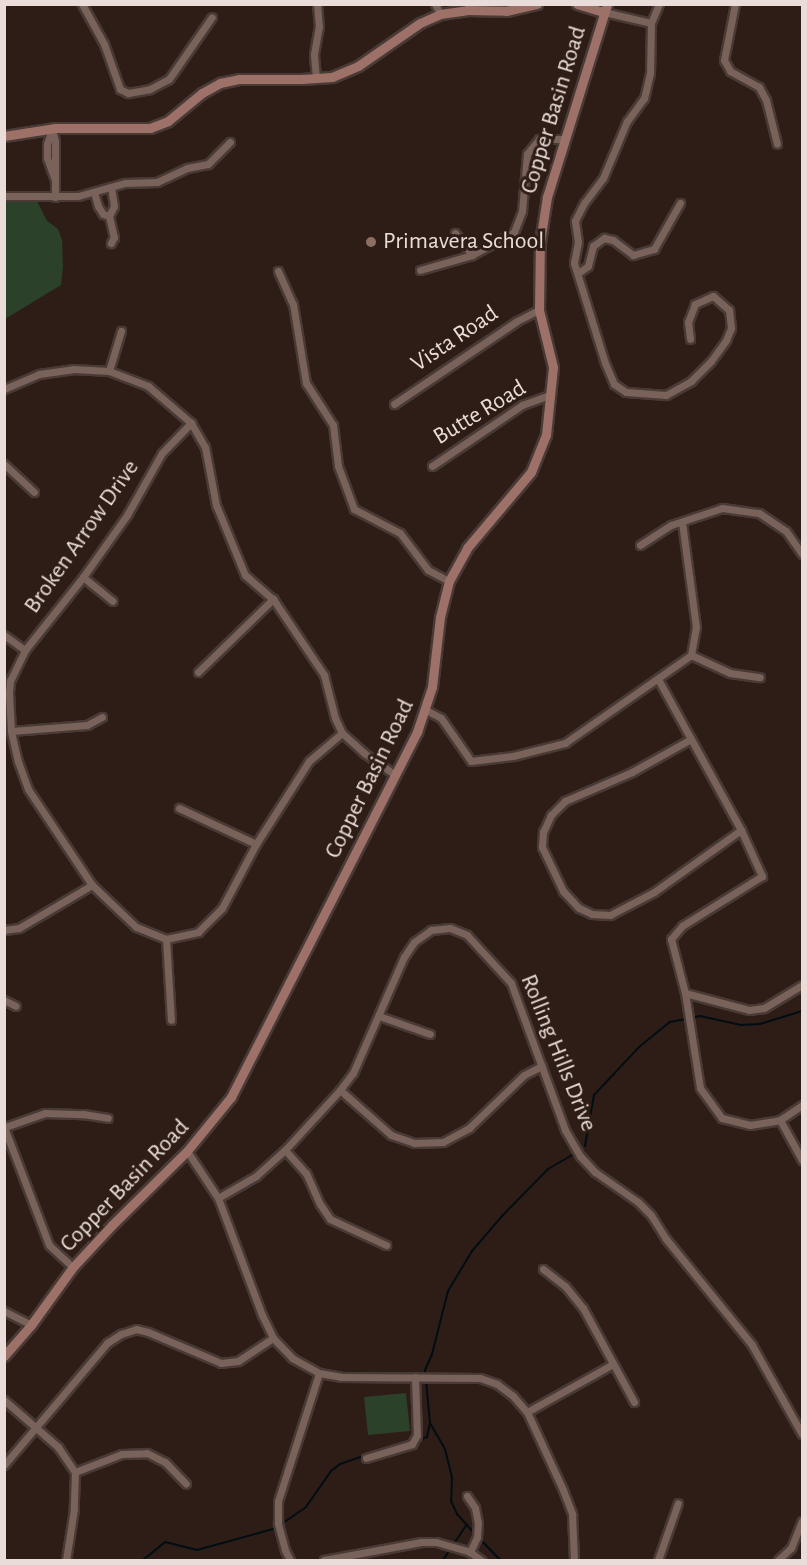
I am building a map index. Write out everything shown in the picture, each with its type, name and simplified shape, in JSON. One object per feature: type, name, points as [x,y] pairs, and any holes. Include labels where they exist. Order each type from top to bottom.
[{"type":"street","points":[[82,4],[104,44],[120,89],[128,93],[150,89],[169,79],[212,17]]},
{"type":"street","points":[[316,78],[314,54],[319,27],[317,4]]},
{"type":"street","points":[[435,4],[440,14]]},
{"type":"street","points":[[4,136],[52,129],[150,128],[168,121],[202,93],[220,83],[239,79],[332,77],[358,66],[420,23],[440,14],[467,10],[506,11],[537,4]]},
{"type":"street","points":[[577,4],[605,8],[651,23]]},
{"type":"street","points":[[659,4],[651,23],[650,73],[644,98],[627,121],[603,178],[584,203],[575,221],[578,242],[574,263],[605,363],[614,384],[626,393],[666,395],[691,381],[711,361],[726,340],[731,328],[729,310],[712,296],[695,304],[688,322],[690,339]]},
{"type":"street","points":[[735,4],[724,60],[730,71],[759,87],[766,100],[777,144]]},
{"type":"street","name":"Copper Basin Road","points":[[4,1356],[31,1325],[73,1267],[112,1225],[188,1151],[218,1115],[242,1077],[426,710],[432,687],[440,617],[449,581],[467,548],[531,472],[546,435],[553,367],[539,310],[540,242],[545,208],[605,8]]},
{"type":"street","points":[[52,129],[47,144],[47,158],[55,180],[56,197]]},
{"type":"street","points":[[420,270],[472,255],[514,232],[522,211],[527,154],[538,139],[565,139]]},
{"type":"street","points":[[4,196],[78,196],[125,183],[157,182],[187,168],[208,164],[230,142]]},
{"type":"street","points":[[111,187],[114,206],[109,216],[114,237],[111,243]]},
{"type":"street","points":[[94,192],[98,206],[103,214],[109,216]]},
{"type":"street","points":[[578,273],[588,266],[593,246],[604,238],[613,240],[633,255],[654,249],[680,203]]},
{"type":"street","points":[[455,232],[472,255]]},
{"type":"street","points":[[279,271],[293,304],[306,383],[333,425],[338,466],[354,509],[400,533],[428,570],[449,581]]},
{"type":"street","name":"Vista Road","points":[[394,404],[517,321],[539,310]]},
{"type":"street","points":[[110,371],[121,331]]},
{"type":"street","points":[[4,389],[39,374],[73,369],[110,371],[148,386],[191,423],[205,447],[216,505],[234,554],[245,575],[273,599],[324,675],[335,718],[342,733],[364,753],[395,775]]},
{"type":"street","name":"Butte Road","points":[[432,466],[522,405],[550,395]]},
{"type":"street","name":"Broken Arrow Drive","points":[[166,939],[136,927],[92,885],[27,789],[11,731],[10,681],[25,650],[84,577],[127,515],[162,453],[191,423]]},
{"type":"street","points":[[4,464],[34,492]]},
{"type":"street","points":[[640,545],[671,525],[722,508],[759,513],[786,531],[802,554]]},
{"type":"street","points":[[426,710],[441,718],[471,760],[513,756],[565,743],[691,655],[696,627],[682,522]]},
{"type":"street","points":[[84,577],[113,602]]},
{"type":"street","points":[[198,672],[273,599]]},
{"type":"street","points":[[4,634],[25,650]]},
{"type":"street","points":[[691,655],[730,673],[760,677]]},
{"type":"street","points":[[658,679],[741,830],[762,876],[682,926],[671,939],[685,993],[700,1088],[722,1118],[750,1125],[780,1120],[802,1105]]},
{"type":"street","points":[[11,731],[87,724],[102,717]]},
{"type":"street","points":[[171,1020],[166,939],[198,932],[222,908],[256,844],[309,761],[342,733]]},
{"type":"street","points":[[691,739],[632,772],[565,801],[551,815],[543,832],[542,847],[563,891],[579,908],[592,914],[610,915],[654,892],[741,830]]},
{"type":"street","points":[[179,808],[256,844]]},
{"type":"street","points":[[4,930],[19,928],[92,885]]},
{"type":"street","name":"Rolling Hills Drive","points":[[218,1198],[256,1176],[285,1150],[340,1090],[353,1073],[404,957],[414,942],[431,930],[450,928],[467,935],[511,983],[566,1130],[580,1156],[594,1172],[639,1202],[651,1215],[666,1239],[752,1345],[789,1406],[802,1434]]},
{"type":"street","points":[[685,993],[748,1010],[764,1008],[802,985]]},
{"type":"street","points":[[4,1000],[16,1005]]},
{"type":"street","points":[[379,1016],[430,1034]]},
{"type":"street","points":[[340,1090],[391,1135],[414,1143],[443,1142],[469,1128],[524,1075],[542,1066]]},
{"type":"street","points":[[73,1267],[49,1245],[5,1127],[45,1113],[83,1114],[108,1118]]},
{"type":"street","points":[[780,1120],[802,1160]]},
{"type":"street","points":[[285,1150],[306,1173],[320,1204],[330,1219],[386,1245]]},
{"type":"street","points":[[188,1151],[218,1198],[262,1315],[273,1338],[292,1358],[319,1372],[341,1377],[480,1378],[497,1384],[513,1396],[526,1412],[572,1514],[574,1560]]},
{"type":"street","points":[[543,1269],[565,1286],[583,1308],[634,1402]]},
{"type":"street","points":[[4,1311],[31,1325]]},
{"type":"street","points":[[4,1465],[108,1343],[121,1334],[136,1329],[148,1332],[221,1363],[238,1361],[273,1338]]},
{"type":"street","points":[[526,1412],[613,1364]]},
{"type":"street","points":[[290,1560],[278,1523],[278,1501],[319,1372]]},
{"type":"street","points":[[366,1458],[412,1444],[417,1435],[418,1377]]},
{"type":"street","points":[[4,1400],[58,1447],[75,1472],[74,1509],[66,1560]]},
{"type":"street","points":[[75,1472],[122,1454],[147,1453],[165,1462],[186,1484]]},
{"type":"street","points":[[467,1496],[475,1508],[478,1523],[477,1537],[470,1552]]},
{"type":"street","points":[[658,1560],[678,1503]]},
{"type":"street","points":[[778,1560],[791,1548],[802,1521]]},
{"type":"street","points":[[324,1560],[421,1542],[436,1542],[470,1552],[481,1560]]},
{"type":"green space","points":[[5,199],[36,199],[47,221],[58,229],[62,240],[63,267],[61,285],[5,319]]},
{"type":"green space","points":[[406,1393],[410,1431],[368,1435],[364,1397]]},
{"type":"waterway","points":[[585,1146],[594,1095],[639,1047],[670,1022],[700,1016],[741,1025],[760,1024],[802,1011]]},
{"type":"waterway","points":[[415,1442],[427,1437],[430,1423],[425,1370],[432,1354],[448,1291],[472,1251],[502,1216],[548,1169],[572,1155]]},
{"type":"waterway","points":[[430,1423],[445,1449],[452,1477],[451,1501],[457,1514],[474,1533]]},
{"type":"waterway","points":[[286,1521],[306,1507],[331,1471],[340,1464],[366,1455]]},
{"type":"waterway","points":[[443,1560],[467,1524]]},
{"type":"waterway","points":[[143,1560],[165,1542],[197,1550],[273,1529]]},
{"type":"waterway","points":[[478,1537],[500,1560]]},
{"type":"place","name":"Primavera School","points":[[371,242]]}]
